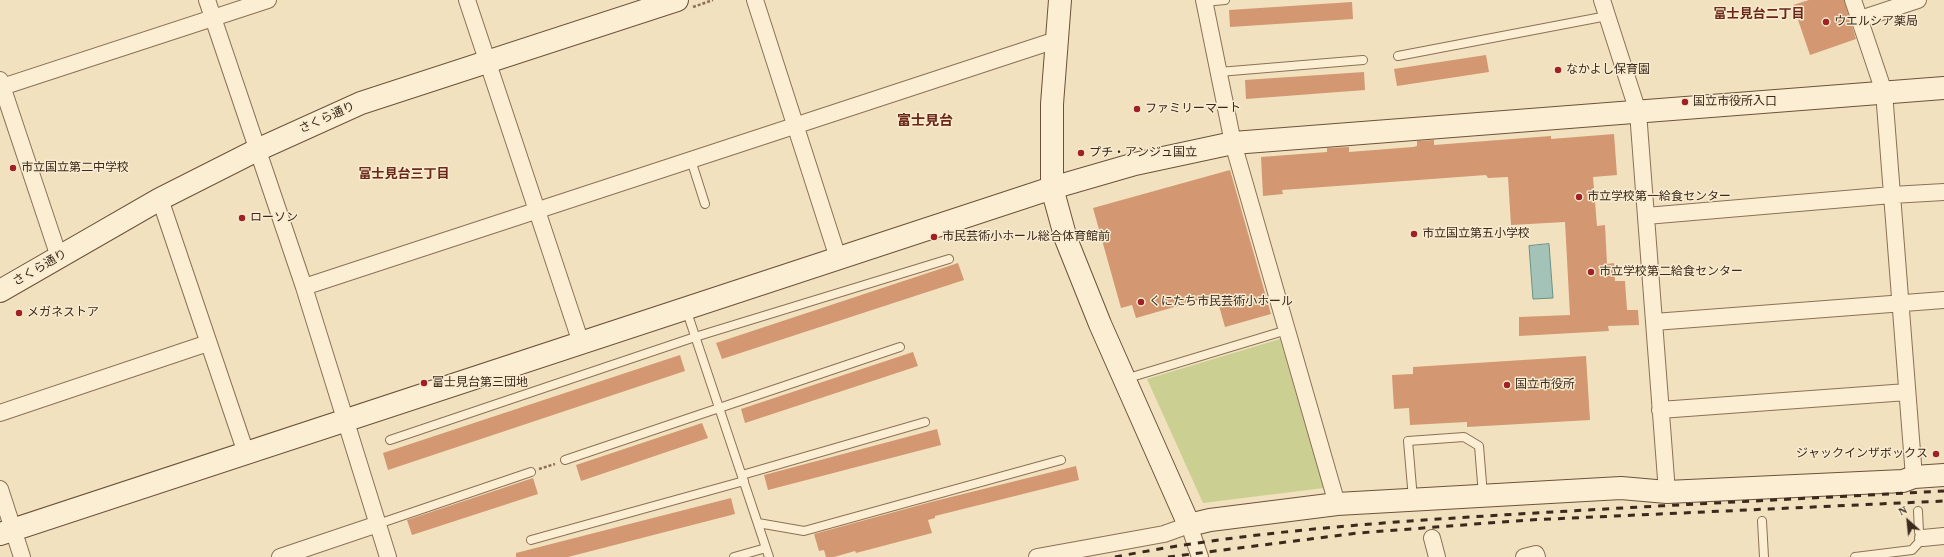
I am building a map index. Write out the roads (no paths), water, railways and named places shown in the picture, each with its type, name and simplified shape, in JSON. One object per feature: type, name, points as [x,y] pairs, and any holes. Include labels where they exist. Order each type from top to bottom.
[{"type":"street","points":[[207,0],[304,287],[388,557]]},
{"type":"street","points":[[59,257],[1,84],[268,0]]},
{"type":"street","points":[[467,0],[581,343]]},
{"type":"street","name":"さくら通り","points":[[0,291],[160,199],[257,150],[361,103],[677,0]]},
{"type":"street","points":[[755,0],[794,126],[838,258]]},
{"type":"street","points":[[1060,0],[1056,40],[1051,147],[1052,188],[1066,239],[1124,379],[1189,525],[1200,557]]},
{"type":"street","points":[[1602,0],[1638,112],[1667,492]]},
{"type":"street","points":[[1854,0],[1884,92],[1914,477]]},
{"type":"street","points":[[1860,19],[1918,0]]},
{"type":"street","points":[[1204,1],[1233,143],[1337,504]]},
{"type":"street","points":[[304,287],[1056,40]]},
{"type":"street","points":[[7,532],[1052,188],[1135,164],[1233,143],[1944,88]]},
{"type":"street","points":[[1646,216],[1944,192]]},
{"type":"street","points":[[160,199],[246,453]]},
{"type":"street","points":[[1654,322],[1900,302],[1944,300]]},
{"type":"street","points":[[0,413],[208,343]]},
{"type":"street","points":[[1660,410],[1907,392]]},
{"type":"street","points":[[1037,557],[1164,534],[1189,525],[1210,520],[1337,504],[1621,488],[1667,492],[1903,481],[1914,477],[1944,475]]},
{"type":"street","points":[[0,489],[7,532],[22,557]]},
{"type":"street","points":[[280,557],[378,524]]},
{"type":"street","points":[[1923,538],[1944,536]]},
{"type":"street","points":[[1432,538],[1438,557]]},
{"type":"street","points":[[1524,557],[1536,554],[1537,557]]},
{"type":"lane","points":[[1204,1],[1226,0]]},
{"type":"lane","points":[[1398,56],[1607,16]]},
{"type":"lane","points":[[1219,72],[1363,60]]},
{"type":"lane","points":[[691,160],[705,204]]},
{"type":"lane","points":[[390,440],[695,337],[950,259]]},
{"type":"lane","points":[[685,308],[720,407],[769,557]]},
{"type":"lane","points":[[1124,379],[1287,330]]},
{"type":"lane","points":[[565,460],[900,347]]},
{"type":"lane","points":[[531,540],[743,478],[925,422]]},
{"type":"lane","points":[[1413,500],[1408,441],[1464,437],[1479,446],[1484,496]]},
{"type":"lane","points":[[758,523],[804,531],[1061,460]]},
{"type":"lane","points":[[378,524],[531,472]]},
{"type":"lane","points":[[1855,557],[1913,553],[1923,538],[1919,532],[1918,511]]},
{"type":"lane","points":[[1762,521],[1764,557]]},
{"type":"lane","points":[[734,557],[766,548]]},
{"type":"water","points":[[1549,244],[1553,298],[1533,299],[1529,246]]},
{"type":"railway","points":[[1115,557],[1211,541],[1356,525],[1453,518],[1944,491]]},
{"type":"railway","points":[[1168,557],[1358,533],[1528,520],[1944,501]]},
{"type":"place","name":"ウエルシア薬局","points":[[1826,22]]},
{"type":"place","name":"なかよし保育園","points":[[1558,70]]},
{"type":"place","name":"国立市役所入口","points":[[1685,102]]},
{"type":"place","name":"ファミリーマート","points":[[1137,109]]},
{"type":"place","name":"プチ・アンジュ国立","points":[[1081,153]]},
{"type":"place","name":"市立国立第二中学校","points":[[13,168]]},
{"type":"place","name":"市立学校第一給食センター","points":[[1579,197]]},
{"type":"place","name":"ローソン","points":[[242,218]]},
{"type":"place","name":"市立国立第五小学校","points":[[1414,234]]},
{"type":"place","name":"市民芸術小ホール総合体育館前","points":[[934,237]]},
{"type":"place","name":"市立学校第二給食センター","points":[[1591,272]]},
{"type":"place","name":"くにたち市民芸術小ホール","points":[[1141,302]]},
{"type":"place","name":"メガネストア","points":[[19,313]]},
{"type":"place","name":"富士見台第三団地","points":[[424,383]]},
{"type":"place","name":"国立市役所","points":[[1507,385]]},
{"type":"place","name":"ジャックインザボックス","points":[[1936,454]]},
{"type":"district","name":"富士見台二丁目","points":[[1759,15]]},
{"type":"district","name":"富士見台","points":[[925,121]]},
{"type":"district","name":"富士見台三丁目","points":[[404,175]]}]
